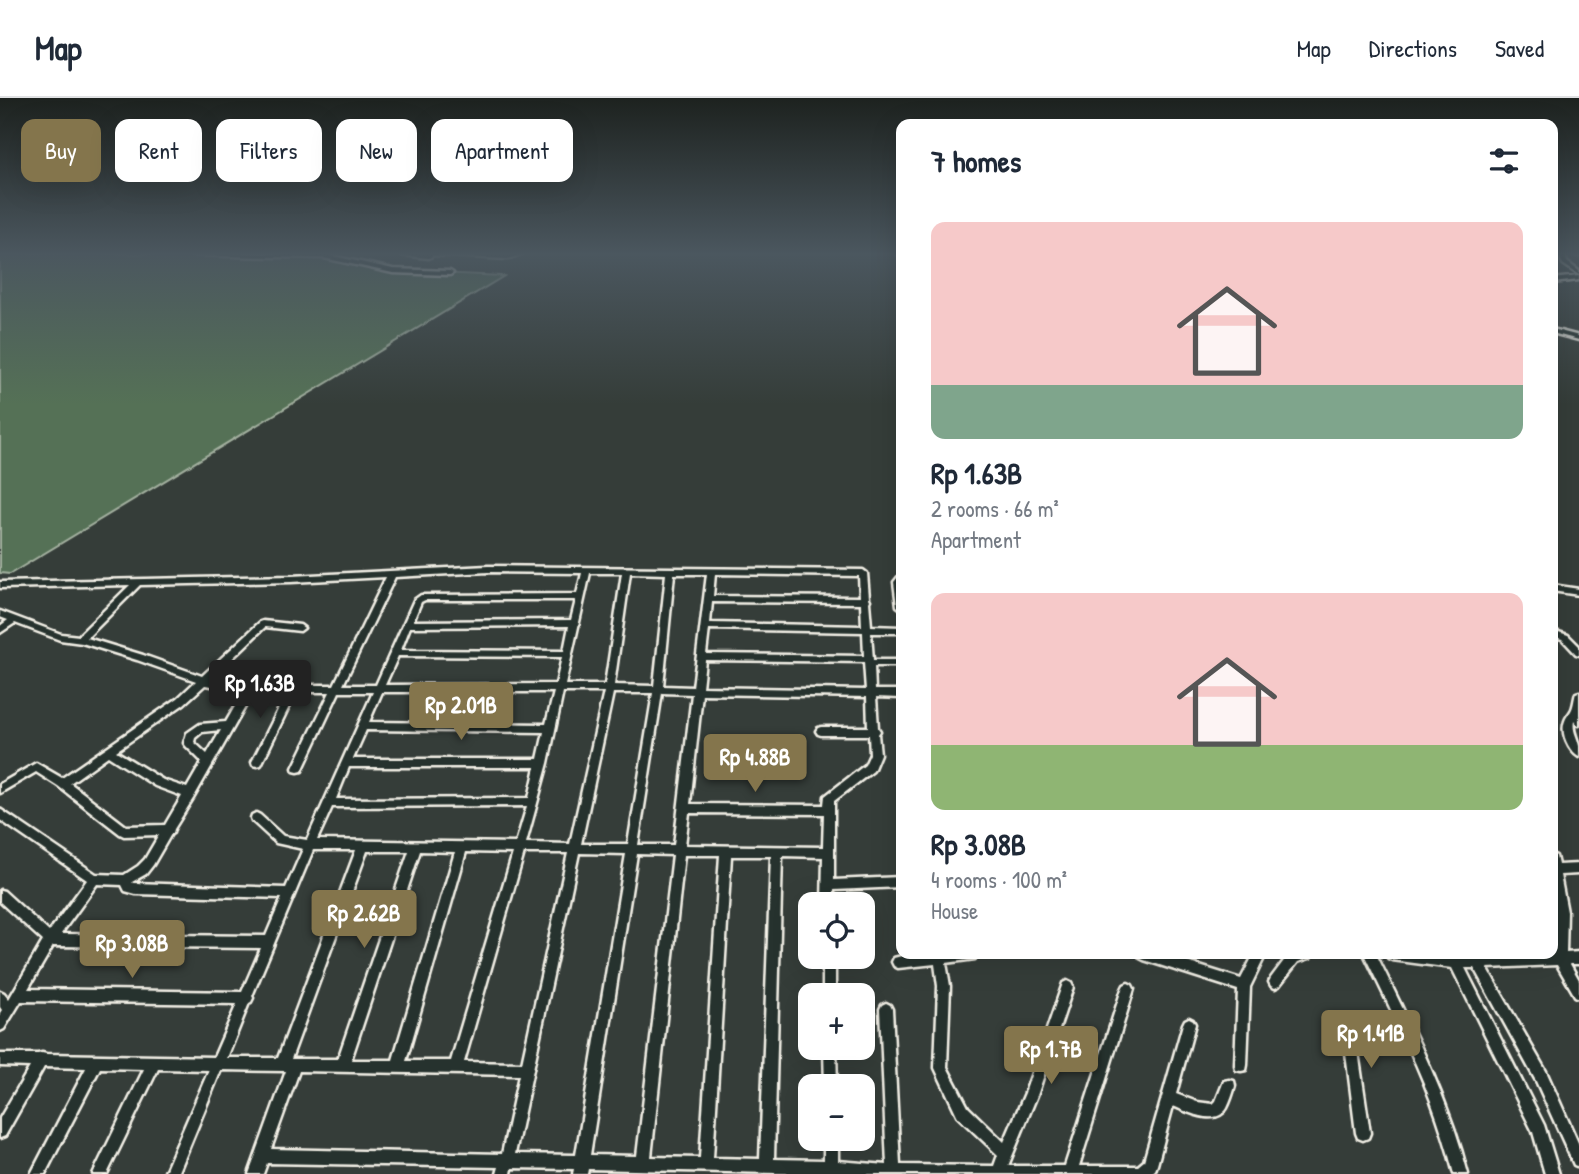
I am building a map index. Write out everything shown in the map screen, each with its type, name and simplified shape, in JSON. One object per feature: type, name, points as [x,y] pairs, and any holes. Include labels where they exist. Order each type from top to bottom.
[{"type":"street","points":[[1558,333],[1579,338]]},
{"type":"street","points":[[0,585],[136,584],[391,576],[488,569],[587,569],[626,573],[863,573],[875,754],[871,765],[830,796],[827,810],[828,892]]},
{"type":"street","points":[[456,1067],[533,803],[587,569]]},
{"type":"street","points":[[581,1168],[658,690],[670,572]]},
{"type":"street","points":[[505,1167],[524,1069],[576,848],[609,690],[626,573]]},
{"type":"street","points":[[643,1163],[711,573]]},
{"type":"street","points":[[298,768],[391,576]]},
{"type":"street","points":[[82,640],[136,584]]},
{"type":"street","points":[[1558,589],[1578,594]]},
{"type":"street","points":[[170,1174],[418,600],[422,597],[580,597]]},
{"type":"street","points":[[709,598],[866,600]]},
{"type":"street","points":[[0,614],[60,637],[82,640],[140,657],[205,681],[250,689],[292,691],[560,688],[896,694]]},
{"type":"street","points":[[0,630],[15,620]]},
{"type":"street","points":[[407,624],[573,623]]},
{"type":"street","points":[[62,783],[147,727],[205,681],[263,624],[300,628]]},
{"type":"street","points":[[706,626],[896,631]]},
{"type":"street","points":[[1558,634],[1565,637],[1579,652]]},
{"type":"street","points":[[394,653],[568,654]]},
{"type":"street","points":[[701,657],[896,663]]},
{"type":"street","points":[[0,814],[94,879],[125,880],[145,866],[169,830],[250,689]]},
{"type":"street","points":[[257,762],[292,691]]},
{"type":"street","points":[[1579,696],[1578,717],[1567,724],[1571,741],[1579,753]]},
{"type":"street","points":[[208,761],[189,743],[190,736],[200,728],[228,726]]},
{"type":"street","points":[[362,726],[551,728]]},
{"type":"street","points":[[821,732],[875,731]]},
{"type":"street","points":[[109,752],[159,783],[190,794]]},
{"type":"street","points":[[346,763],[543,763]]},
{"type":"street","points":[[0,789],[36,767],[62,783],[124,831],[169,830]]},
{"type":"street","points":[[329,803],[533,803]]},
{"type":"street","points":[[683,808],[827,810]]},
{"type":"street","points":[[257,818],[280,840],[310,845],[828,852]]},
{"type":"street","points":[[256,1174],[289,1064],[363,846]]},
{"type":"street","points":[[343,1064],[416,847]]},
{"type":"street","points":[[398,1066],[461,848]]},
{"type":"street","points":[[706,1164],[726,850]]},
{"type":"street","points":[[767,1166],[777,851]]},
{"type":"street","points":[[1558,865],[1579,869]]},
{"type":"street","points":[[0,1025],[50,940],[94,879]]},
{"type":"street","points":[[125,880],[129,887],[136,889],[290,893]]},
{"type":"street","points":[[828,885],[896,882]]},
{"type":"street","points":[[1558,891],[1561,912],[1560,958],[1579,992]]},
{"type":"street","points":[[0,895],[50,940],[268,942]]},
{"type":"street","points":[[1560,958],[1579,958]]},
{"type":"street","points":[[898,962],[923,959]]},
{"type":"street","points":[[940,959],[944,986],[941,1068],[963,1112],[1006,1153]]},
{"type":"street","points":[[1160,959],[1244,986]]},
{"type":"street","points":[[1241,1065],[1244,986],[1258,959]]},
{"type":"street","points":[[1275,982],[1294,959]]},
{"type":"street","points":[[1372,959],[1440,1101],[1453,1137],[1461,1174]]},
{"type":"street","points":[[1455,959],[1539,1130],[1552,1174]]},
{"type":"street","points":[[1478,959],[1547,1088],[1579,1160]]},
{"type":"street","points":[[999,1170],[1031,1093],[1067,987]]},
{"type":"street","points":[[1070,1172],[1128,989]]},
{"type":"street","points":[[18,995],[247,998]]},
{"type":"street","points":[[0,998],[9,1009]]},
{"type":"street","points":[[886,1009],[894,1173]]},
{"type":"street","points":[[1363,1133],[1352,1041],[1359,1031],[1403,1023]]},
{"type":"street","points":[[262,1156],[505,1167],[581,1168],[643,1163],[894,1173],[999,1170],[1137,1173],[1148,1169],[1189,1024]]},
{"type":"street","points":[[0,1130],[42,1059]]},
{"type":"street","points":[[0,1060],[524,1069]]},
{"type":"street","points":[[37,1174],[96,1062]]},
{"type":"street","points":[[100,1174],[154,1063]]},
{"type":"street","points":[[1168,1097],[1197,1109],[1214,1111],[1221,1106],[1229,1086]]},
{"type":"street","points":[[831,1151],[831,1171]]},
{"type":"green space","points":[[0,303],[459,303],[10,574],[0,573]]}]
